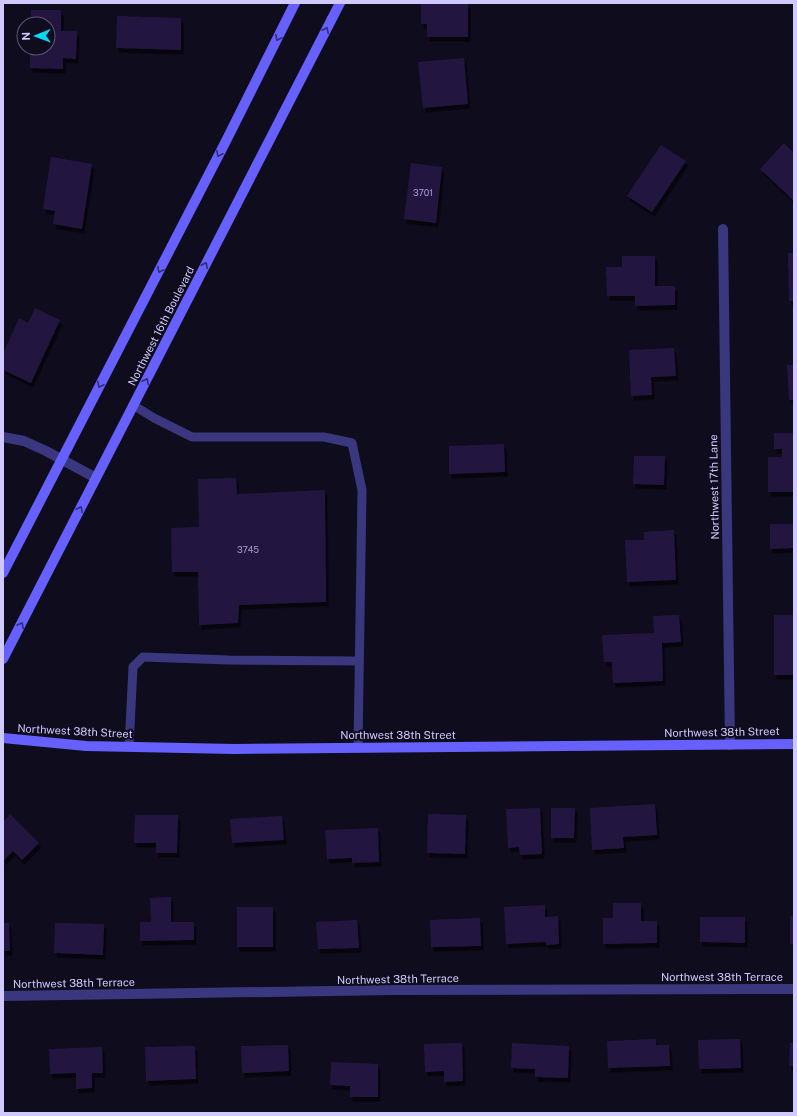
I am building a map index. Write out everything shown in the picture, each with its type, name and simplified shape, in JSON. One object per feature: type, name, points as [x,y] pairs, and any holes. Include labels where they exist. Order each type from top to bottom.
[{"type":"main road","points":[[3,573],[223,148],[295,3]]},
{"type":"main road","name":"Northwest 16th Boulevard","points":[[3,659],[340,3]]},
{"type":"main road","name":"Northwest 38th Street","points":[[3,738],[86,746],[234,749],[794,744]]},
{"type":"street","name":"Northwest 17th Lane","points":[[723,229],[730,745]]},
{"type":"street","points":[[3,437],[24,441],[62,459],[96,478]]},
{"type":"street","name":"Northwest 38th Terrace","points":[[3,996],[394,990],[794,989]]},
{"type":"lane","points":[[133,405],[154,418],[192,437],[324,437],[352,443],[362,490],[358,748]]},
{"type":"lane","points":[[129,747],[133,667],[143,657],[229,660],[359,661]]},
{"type":"building","points":[[421,3],[468,3],[468,37],[427,37],[427,24],[421,24]]},
{"type":"building","points":[[31,10],[61,10],[61,31],[77,31],[76,59],[63,58],[63,69],[30,68],[30,56],[56,56],[56,16],[31,16]]},
{"type":"building","points":[[117,16],[181,18],[181,50],[116,48]]},
{"type":"building","points":[[464,58],[468,104],[423,108],[418,62]]},
{"type":"building","points":[[784,143],[794,153],[794,201],[760,169]]},
{"type":"building","points":[[661,145],[686,161],[652,212],[627,196]]},
{"type":"building","points":[[51,157],[92,164],[82,229],[53,224],[55,211],[43,209]]},
{"type":"building","points":[[411,163],[442,167],[436,223],[404,219]]},
{"type":"building","points":[[788,253],[794,253],[794,301],[789,301]]},
{"type":"building","points":[[622,256],[655,256],[655,286],[675,286],[675,305],[635,306],[635,296],[607,296],[606,267],[622,267]]},
{"type":"building","points":[[35,308],[60,320],[31,383],[3,370],[3,354],[19,318],[28,323]]},
{"type":"building","points":[[674,348],[676,376],[651,377],[652,395],[631,396],[629,350]]},
{"type":"building","points":[[787,365],[794,365],[794,400],[789,400]]},
{"type":"building","points":[[774,433],[794,433],[794,492],[768,492],[768,457],[782,457],[782,449],[774,449]]},
{"type":"building","points":[[504,444],[505,472],[449,474],[449,446]]},
{"type":"building","points":[[634,456],[665,456],[664,485],[633,484]]},
{"type":"building","points":[[236,478],[237,494],[325,490],[326,602],[239,605],[238,623],[199,625],[198,572],[172,572],[171,528],[199,527],[198,479]]},
{"type":"building","points":[[770,524],[794,524],[794,548],[770,549]]},
{"type":"building","points":[[674,530],[676,580],[627,582],[625,540],[644,540],[644,532]]},
{"type":"building","points":[[679,615],[681,642],[662,643],[663,681],[613,683],[612,662],[604,662],[602,635],[654,633],[653,616]]},
{"type":"building","points":[[774,615],[794,615],[794,675],[774,675]]},
{"type":"building","points":[[655,804],[657,835],[623,837],[624,848],[592,850],[590,808]]},
{"type":"building","points":[[540,808],[542,854],[520,855],[519,847],[508,848],[506,809]]},
{"type":"building","points":[[551,808],[575,808],[574,838],[551,838]]},
{"type":"building","points":[[10,814],[39,843],[22,860],[13,851],[3,861],[3,822]]},
{"type":"building","points":[[428,814],[466,815],[465,854],[427,853]]},
{"type":"building","points":[[135,815],[178,815],[177,853],[156,853],[156,843],[134,843]]},
{"type":"building","points":[[282,816],[284,840],[232,843],[230,819]]},
{"type":"building","points":[[378,828],[379,862],[352,863],[352,858],[327,859],[325,830]]},
{"type":"building","points":[[171,897],[171,922],[194,922],[194,940],[140,941],[140,922],[151,922],[150,898]]},
{"type":"building","points":[[613,903],[641,903],[641,921],[657,921],[657,943],[603,944],[603,918],[613,918]]},
{"type":"building","points":[[545,905],[545,917],[558,916],[559,944],[546,945],[546,942],[506,944],[504,907]]},
{"type":"building","points":[[237,907],[273,907],[273,947],[237,947]]},
{"type":"building","points":[[790,916],[794,916],[794,944],[790,944]]},
{"type":"building","points":[[700,917],[745,917],[745,943],[700,942]]},
{"type":"building","points":[[480,918],[481,946],[431,947],[430,920]]},
{"type":"building","points":[[357,920],[359,948],[318,949],[316,922]]},
{"type":"building","points":[[3,923],[9,923],[10,951],[3,951]]},
{"type":"building","points":[[55,923],[104,924],[103,955],[54,953]]},
{"type":"building","points":[[656,1039],[656,1045],[669,1045],[670,1066],[608,1068],[607,1041]]},
{"type":"building","points":[[740,1039],[741,1068],[699,1069],[698,1040]]},
{"type":"building","points":[[462,1043],[463,1081],[444,1082],[444,1071],[425,1072],[424,1044]]},
{"type":"building","points":[[512,1043],[569,1046],[568,1078],[535,1077],[535,1069],[511,1068]]},
{"type":"building","points":[[790,1043],[794,1043],[794,1066],[789,1066]]},
{"type":"building","points":[[288,1045],[289,1071],[242,1073],[241,1046]]},
{"type":"building","points":[[195,1046],[196,1079],[146,1081],[145,1047]]},
{"type":"building","points":[[102,1047],[103,1073],[92,1073],[92,1088],[76,1089],[76,1073],[50,1074],[49,1049]]},
{"type":"building","points":[[331,1062],[378,1064],[378,1097],[350,1097],[350,1086],[330,1085]]}]
